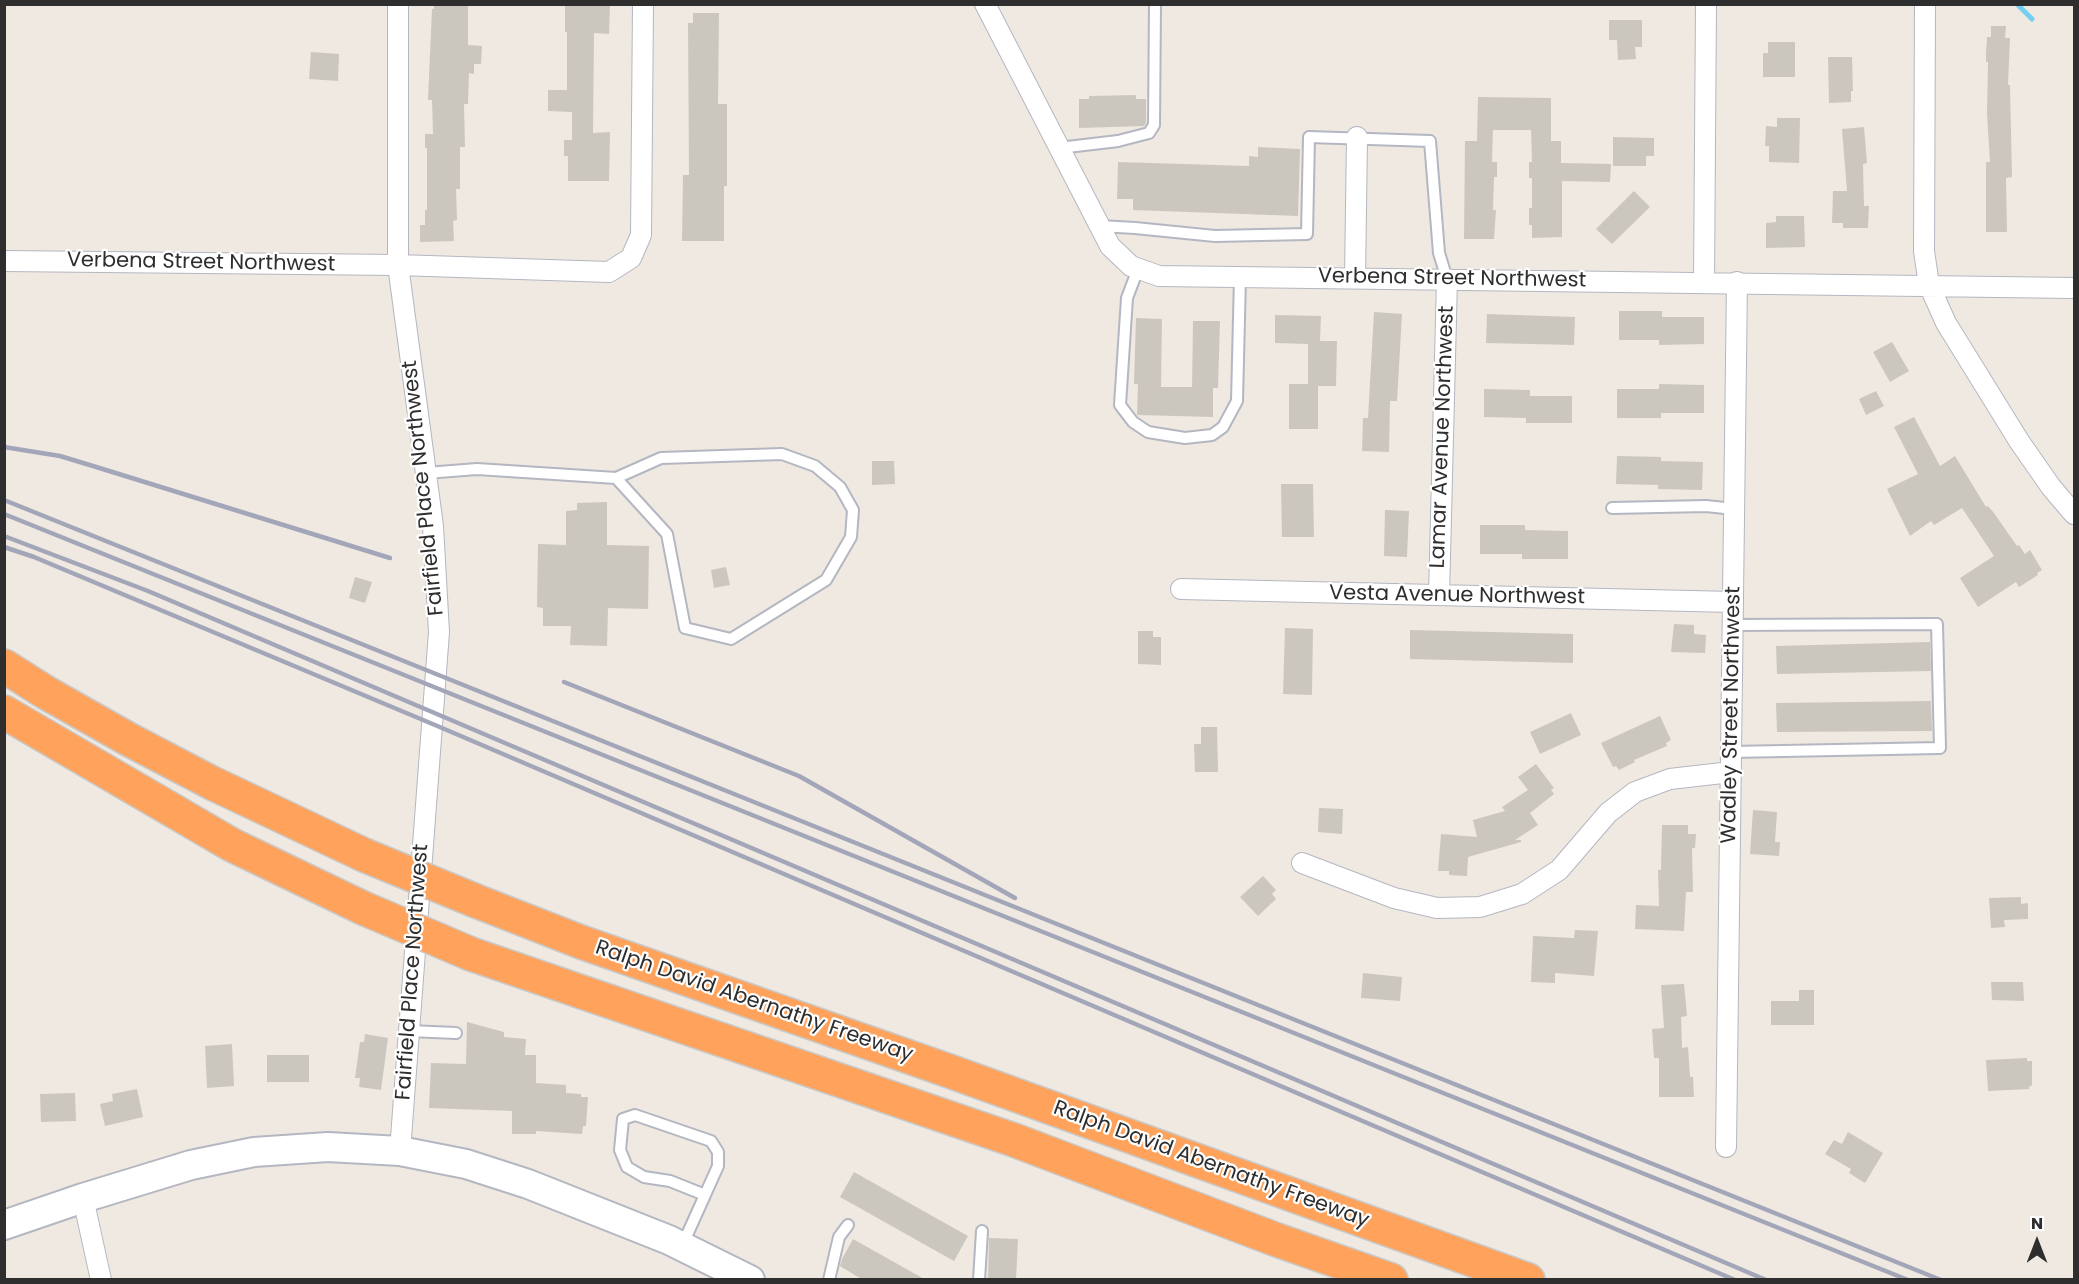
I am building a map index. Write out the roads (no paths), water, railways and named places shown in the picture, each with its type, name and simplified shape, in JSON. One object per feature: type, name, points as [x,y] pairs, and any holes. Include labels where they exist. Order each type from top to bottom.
[{"type":"highway","name":"Ralph David Abernathy Freeway","points":[[4,666],[129,740],[212,783],[364,855],[476,901],[581,942],[952,1072],[1528,1280]]},
{"type":"highway","name":"Ralph David Abernathy Freeway","points":[[4,712],[232,845],[363,908],[471,954],[1014,1140],[1277,1240],[1391,1280]]},
{"type":"main road","points":[[4,1225],[191,1165],[254,1152],[328,1147],[400,1151],[466,1164],[528,1184],[682,1246],[750,1280]]},
{"type":"street","name":"Fairfield Place Northwest","points":[[398,4],[398,265],[433,526],[439,632],[400,1151]]},
{"type":"street","name":"Verbena Street Northwest","points":[[4,261],[398,265],[609,272],[631,258],[641,235],[643,4]]},
{"type":"street","name":"Verbena Street Northwest","points":[[985,4],[1110,246],[1131,266],[1159,276],[2074,288]]},
{"type":"street","points":[[1704,282],[1706,4]]},
{"type":"street","points":[[1925,4],[1924,250],[1929,285],[1946,323],[2019,441],[2051,487],[2074,514]]},
{"type":"street","points":[[1355,278],[1357,137]]},
{"type":"street","name":"Lamar Avenue Northwest","points":[[1439,595],[1448,279]]},
{"type":"street","name":"Wadley Street Northwest","points":[[1726,1147],[1737,282]]},
{"type":"street","name":"Vesta Avenue Northwest","points":[[1181,589],[1733,602]]},
{"type":"street","points":[[1302,863],[1394,898],[1437,908],[1480,907],[1522,894],[1559,870],[1608,813],[1635,792],[1670,778],[1731,772]]},
{"type":"street","points":[[83,1198],[101,1280]]},
{"type":"lane","points":[[1059,148],[1118,141],[1149,133],[1154,125],[1155,4]]},
{"type":"lane","points":[[1100,226],[1215,236],[1307,234],[1309,136],[1430,141],[1439,253],[1448,279]]},
{"type":"lane","points":[[1138,268],[1127,298],[1119,405],[1134,422],[1148,432],[1185,438],[1212,435],[1223,428],[1237,401],[1240,277]]},
{"type":"lane","points":[[426,473],[477,469],[616,478],[661,458],[782,454],[815,466],[840,487],[853,510],[851,537],[826,580],[731,639],[685,628],[667,534],[616,478]]},
{"type":"lane","points":[[1612,508],[1706,506],[1734,509]]},
{"type":"lane","points":[[1731,752],[1940,748],[1937,624],[1732,626]]},
{"type":"lane","points":[[409,1031],[456,1033]]},
{"type":"lane","points":[[682,1246],[705,1195],[718,1166],[718,1152],[711,1141],[635,1115],[623,1119],[621,1150],[627,1167],[644,1177],[670,1181],[705,1195]]},
{"type":"lane","points":[[829,1280],[839,1237],[848,1225]]},
{"type":"lane","points":[[979,1280],[982,1231]]},
{"type":"waterway","points":[[2017,4],[2032,19]]},
{"type":"railway","points":[[4,447],[60,456],[390,558]]},
{"type":"railway","points":[[4,500],[1941,1280]]},
{"type":"railway","points":[[4,514],[1908,1280]]},
{"type":"railway","points":[[4,536],[148,591],[1766,1280]]},
{"type":"railway","points":[[4,547],[34,557],[435,725],[1735,1280]]},
{"type":"railway","points":[[564,682],[799,776],[1015,898]]}]
